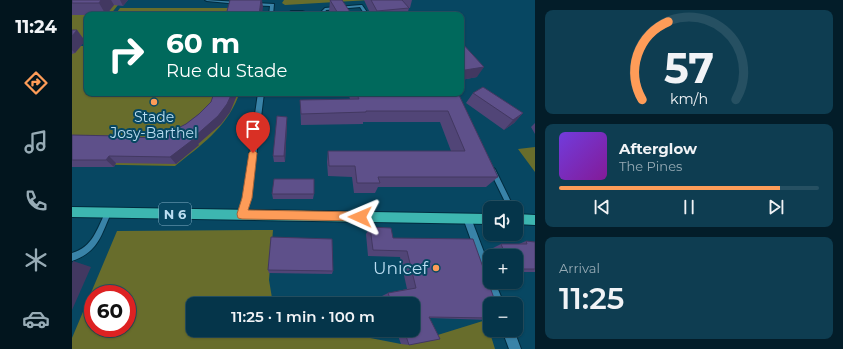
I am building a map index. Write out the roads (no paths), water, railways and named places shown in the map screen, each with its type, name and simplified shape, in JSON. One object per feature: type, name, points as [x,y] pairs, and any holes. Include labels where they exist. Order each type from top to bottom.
[{"type":"main road","name":"N 6","points":[[72,212],[483,219]]},
{"type":"main road","points":[[523,219],[535,220]]},
{"type":"street","points":[[207,0],[272,6],[271,12]]},
{"type":"street","points":[[242,214],[247,198],[261,96]]},
{"type":"street","points":[[467,218],[483,262]]},
{"type":"street","points":[[511,337],[515,349]]},
{"type":"lane","points":[[324,12],[325,9],[361,6],[365,12]]},
{"type":"lane","points":[[340,7],[344,12]]},
{"type":"lane","points":[[292,12],[305,12]]},
{"type":"lane","points":[[490,163],[508,201]]},
{"type":"lane","points":[[72,257],[86,252],[94,242],[108,212]]},
{"type":"place","name":"Stade Josy-Barthel","points":[[154,102]]},
{"type":"place","name":"Unicef","points":[[436,268]]}]
